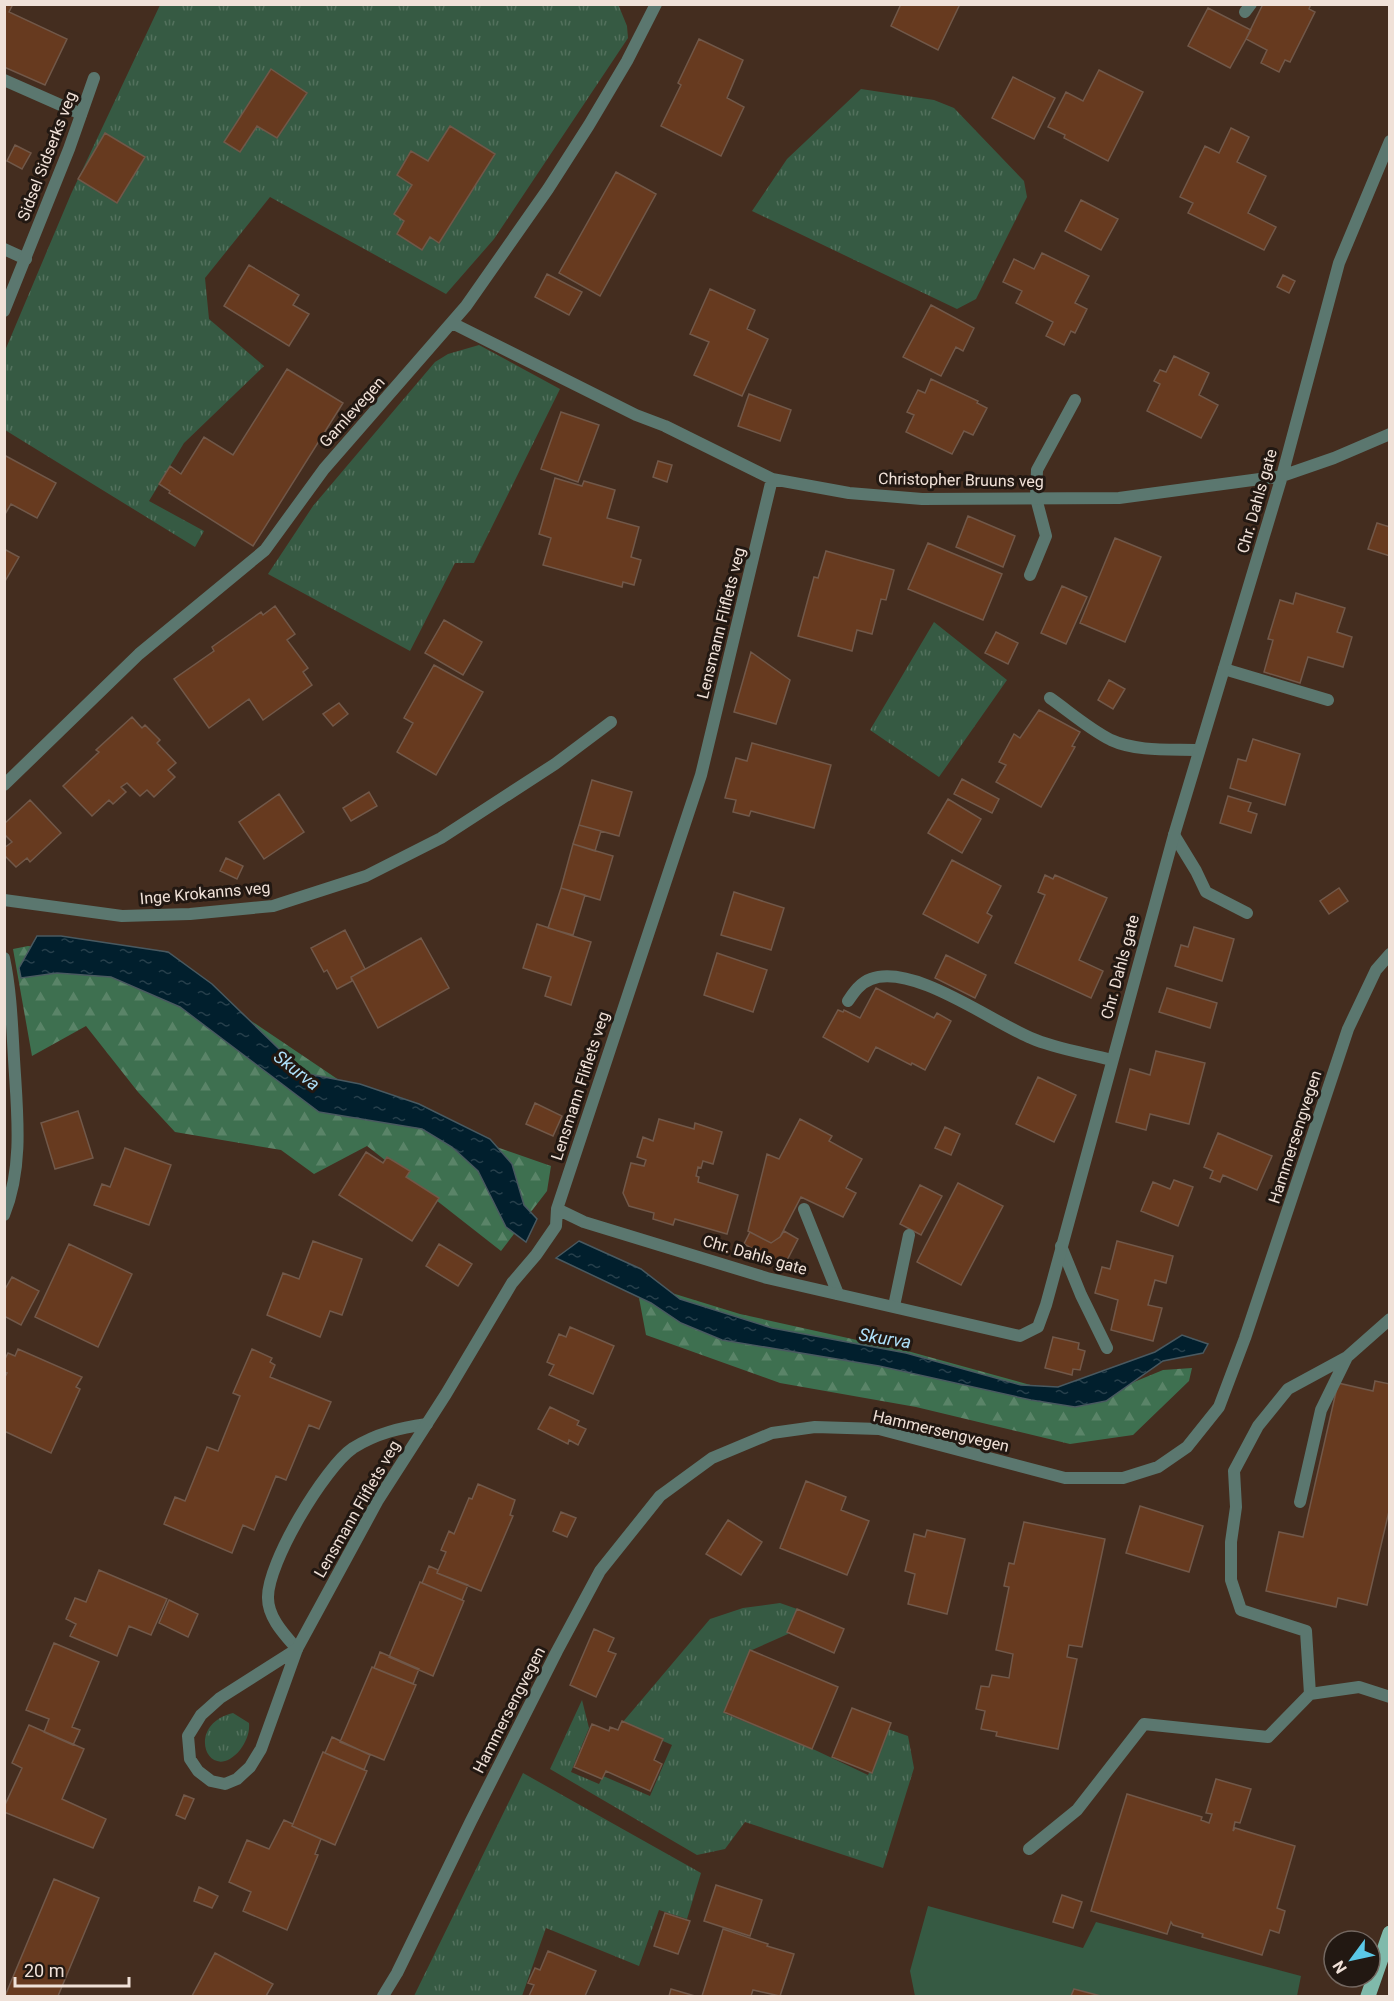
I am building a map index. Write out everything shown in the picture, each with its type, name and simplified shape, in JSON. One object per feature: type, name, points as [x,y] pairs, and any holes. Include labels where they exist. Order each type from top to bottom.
[{"type":"main road","points":[[1368,1996],[1389,1933]]},
{"type":"street","name":"Gamlevegen","points":[[4,785],[140,654],[266,550],[324,469],[452,323],[548,189],[627,61],[656,4]]},
{"type":"street","name":"Sidsel Sidserks veg","points":[[4,311],[94,78]]},
{"type":"street","points":[[4,81],[81,114]]},
{"type":"street","name":"Chr. Dahls gate","points":[[557,1209],[584,1222],[755,1275],[1020,1336],[1038,1327],[1046,1305],[1174,834],[1282,476],[1339,263],[1389,141]]},
{"type":"street","points":[[4,249],[26,259]]},
{"type":"street","name":"Christopher Bruuns veg","points":[[452,323],[636,415],[665,426],[772,479],[849,493],[922,499],[1119,498],[1282,476],[1334,458],[1389,434]]},
{"type":"street","points":[[1030,576],[1047,536],[1036,498],[1037,470],[1075,400]]},
{"type":"street","name":"Lensmann Fliflets veg","points":[[297,1649],[220,1698],[201,1715],[188,1736],[190,1759],[198,1771],[211,1781],[225,1784],[237,1779],[250,1767],[261,1749],[297,1649],[378,1500],[512,1283],[536,1255],[556,1226],[557,1209],[700,775],[772,479]]},
{"type":"street","points":[[1224,669],[1328,700]]},
{"type":"street","points":[[1050,698],[1113,741],[1137,747],[1199,750]]},
{"type":"street","name":"Inge Krokanns veg","points":[[4,900],[122,916],[190,914],[273,906],[366,876],[441,838],[555,764],[611,722]]},
{"type":"street","points":[[1174,834],[1206,892],[1246,913]]},
{"type":"street","name":"Hammersengvegen","points":[[383,1996],[397,1973],[551,1662],[600,1571],[660,1496],[712,1458],[772,1433],[815,1427],[879,1429],[1065,1478],[1123,1478],[1158,1467],[1188,1447],[1219,1407],[1245,1338],[1348,1029],[1376,970],[1389,954]]},
{"type":"street","points":[[4,958],[11,1008],[18,1138],[16,1172],[10,1201],[4,1215]]},
{"type":"street","points":[[848,1001],[858,987],[870,979],[888,976],[934,987],[1032,1039],[1112,1060]]},
{"type":"street","points":[[804,1209],[838,1294]]},
{"type":"street","points":[[894,1306],[909,1235]]},
{"type":"street","points":[[1061,1246],[1107,1348]]},
{"type":"street","points":[[1310,1694],[1306,1631],[1241,1610],[1231,1580],[1231,1542],[1236,1507],[1234,1471],[1258,1426],[1288,1389],[1347,1357],[1389,1319]]},
{"type":"street","points":[[1300,1502],[1321,1410],[1347,1357]]},
{"type":"street","points":[[297,1649],[274,1620],[268,1598],[274,1570],[290,1533],[326,1476],[351,1450],[380,1434],[427,1424]]},
{"type":"street","points":[[1029,1849],[1077,1810],[1144,1725],[1268,1737],[1310,1694],[1359,1687],[1389,1697]]},
{"type":"green space","points":[[618,4],[627,26],[628,38],[494,239],[446,294],[270,197],[205,278],[209,319],[264,366],[184,443],[149,501],[204,531],[195,547],[5,430],[4,353],[71,194],[160,5]]},
{"type":"green space","points":[[861,89],[934,100],[954,108],[1024,181],[1027,197],[976,299],[957,309],[752,211],[787,159]]},
{"type":"green space","points":[[479,345],[560,389],[474,563],[455,563],[410,651],[268,574],[313,506],[435,362],[448,354]]},
{"type":"green space","points":[[934,622],[1007,680],[939,777],[870,730]]},
{"type":"green space","points":[[28,946],[115,954],[189,979],[376,1105],[551,1166],[547,1191],[501,1251],[367,1146],[314,1174],[281,1150],[175,1132],[138,1092],[86,1026],[32,1056],[13,949]]},
{"type":"green space","points":[[636,1282],[740,1314],[911,1352],[1088,1401],[1163,1370],[1192,1368],[1189,1381],[1133,1435],[1070,1444],[916,1407],[780,1383],[646,1335]]},
{"type":"green space","points":[[780,1603],[800,1610],[788,1634],[752,1650],[726,1714],[815,1750],[868,1775],[888,1729],[908,1736],[914,1768],[883,1868],[745,1822],[725,1849],[697,1855],[550,1769],[582,1700],[589,1728],[571,1772],[599,1784],[603,1776],[650,1796],[672,1745],[622,1723],[710,1619],[743,1608]]},
{"type":"green space","points":[[233,1713],[249,1723],[246,1741],[229,1760],[219,1762],[211,1758],[206,1750],[205,1740],[209,1729],[218,1720]]},
{"type":"green space","points":[[523,1773],[701,1873],[687,1919],[659,1910],[639,1966],[546,1928],[522,1996],[414,1996]]},
{"type":"green space","points":[[928,1906],[1083,1948],[1096,1922],[1301,1976],[1297,1996],[915,1996],[910,1971]]},
{"type":"water","name":"Skurva","points":[[37,936],[61,936],[168,952],[212,984],[304,1073],[360,1084],[419,1104],[490,1139],[512,1164],[524,1205],[537,1219],[526,1242],[506,1227],[478,1171],[452,1147],[422,1129],[319,1112],[180,1007],[111,977],[57,973],[21,978],[19,968]]},
{"type":"water","points":[[579,1241],[641,1269],[680,1299],[772,1328],[906,1353],[1021,1385],[1058,1387],[1155,1352],[1182,1335],[1208,1344],[1203,1353],[1163,1361],[1106,1401],[1075,1407],[1031,1400],[879,1366],[722,1340],[681,1323],[651,1303],[556,1258]]},
{"type":"building","points":[[4,4],[13,4],[9,12],[67,39],[45,85],[4,67]]},
{"type":"building","points":[[901,4],[960,4],[938,50],[891,26]]},
{"type":"building","points":[[1263,4],[1311,4],[1309,9],[1315,12],[1290,62],[1285,60],[1279,72],[1261,63],[1267,50],[1246,39]]},
{"type":"building","points":[[1208,8],[1251,30],[1230,68],[1188,46]]},
{"type":"building","points":[[699,39],[743,60],[727,98],[744,107],[721,156],[661,126],[681,85],[678,83]]},
{"type":"building","points":[[271,69],[307,93],[277,138],[257,126],[240,152],[224,142]]},
{"type":"building","points":[[1099,70],[1143,92],[1108,161],[1048,127],[1066,92],[1083,101]]},
{"type":"building","points":[[1013,77],[1055,98],[1034,139],[992,118]]},
{"type":"building","points":[[450,126],[495,154],[439,243],[430,237],[422,250],[397,234],[404,221],[394,214],[412,185],[397,175],[411,151],[428,161]]},
{"type":"building","points":[[1231,128],[1249,137],[1237,162],[1266,176],[1248,213],[1276,227],[1264,250],[1188,213],[1193,203],[1180,197],[1205,146],[1219,153]]},
{"type":"building","points":[[105,133],[145,157],[117,203],[78,179]]},
{"type":"building","points":[[15,145],[31,153],[22,169],[7,161]]},
{"type":"building","points":[[616,172],[656,194],[600,296],[559,273]]},
{"type":"building","points":[[1081,200],[1118,219],[1101,250],[1065,231]]},
{"type":"building","points":[[1042,253],[1089,276],[1075,303],[1087,309],[1075,333],[1071,331],[1064,345],[1046,336],[1053,322],[1016,303],[1022,291],[1003,282],[1014,259],[1034,269]]},
{"type":"building","points":[[249,265],[299,295],[293,305],[309,314],[289,346],[224,306]]},
{"type":"building","points":[[547,274],[582,292],[569,315],[535,297]]},
{"type":"building","points":[[1283,275],[1295,281],[1289,293],[1277,287]]},
{"type":"building","points":[[710,289],[755,310],[747,329],[768,339],[742,396],[694,375],[709,342],[690,334]]},
{"type":"building","points":[[931,305],[974,328],[963,351],[956,347],[941,376],[903,357]]},
{"type":"building","points":[[1174,356],[1209,373],[1199,395],[1218,405],[1201,438],[1147,411],[1160,384],[1154,381],[1160,370],[1166,372]]},
{"type":"building","points":[[287,369],[343,403],[253,546],[169,493],[170,491],[159,484],[170,466],[181,474],[204,437],[233,455]]},
{"type":"building","points":[[931,379],[978,401],[977,403],[987,408],[973,435],[964,431],[952,454],[906,432],[914,415],[907,412],[918,390],[925,393]]},
{"type":"building","points":[[749,394],[791,410],[780,441],[738,426]]},
{"type":"building","points":[[561,412],[599,425],[578,482],[541,469]]},
{"type":"building","points":[[4,455],[56,483],[37,518],[11,504],[4,516]]},
{"type":"building","points":[[658,461],[672,465],[667,482],[653,477]]},
{"type":"building","points":[[555,478],[582,486],[584,481],[615,490],[607,518],[639,527],[631,557],[641,560],[634,585],[623,582],[622,587],[543,565],[551,538],[539,534]]},
{"type":"building","points":[[968,516],[1015,536],[1003,567],[956,547]]},
{"type":"building","points":[[1377,523],[1390,527],[1390,556],[1368,549]]},
{"type":"building","points":[[1115,538],[1161,557],[1125,642],[1080,623]]},
{"type":"building","points":[[928,543],[1002,574],[983,620],[908,589]]},
{"type":"building","points":[[4,549],[19,557],[4,583]]},
{"type":"building","points":[[826,551],[894,570],[886,600],[881,599],[872,634],[857,630],[852,651],[798,636],[814,577],[818,578]]},
{"type":"building","points":[[1062,586],[1087,597],[1066,644],[1041,633]]},
{"type":"building","points":[[1296,593],[1345,608],[1337,632],[1352,637],[1343,667],[1308,657],[1300,683],[1264,672],[1273,640],[1268,639],[1280,600],[1293,604]]},
{"type":"building","points":[[275,606],[295,634],[287,640],[308,668],[303,672],[312,685],[263,720],[249,699],[209,728],[174,679],[214,651],[212,647],[261,612],[263,615]]},
{"type":"building","points":[[444,620],[482,642],[463,675],[425,653]]},
{"type":"building","points":[[996,632],[1018,643],[1008,664],[985,653]]},
{"type":"building","points":[[751,652],[790,680],[776,724],[734,712]]},
{"type":"building","points":[[434,665],[483,692],[436,775],[397,752],[413,723],[404,718]]},
{"type":"building","points":[[1109,680],[1125,689],[1113,709],[1098,700]]},
{"type":"building","points":[[339,703],[348,714],[333,726],[323,714]]},
{"type":"building","points":[[1039,710],[1080,732],[1072,746],[1075,747],[1041,807],[996,782],[1006,765],[999,762],[1014,734],[1020,738]]},
{"type":"building","points":[[132,717],[142,728],[145,725],[160,740],[157,743],[176,763],[168,770],[175,777],[154,797],[147,790],[140,796],[127,783],[121,787],[126,792],[113,804],[109,800],[92,816],[63,786],[99,752],[96,750]]},
{"type":"building","points":[[1253,739],[1300,754],[1285,805],[1230,788],[1238,759],[1246,761]]},
{"type":"building","points":[[752,743],[831,765],[814,828],[751,811],[749,816],[733,812],[736,800],[725,798],[736,758],[747,761]]},
{"type":"building","points":[[962,779],[999,799],[992,813],[954,794]]},
{"type":"building","points":[[592,780],[632,792],[619,836],[579,825]]},
{"type":"building","points":[[369,792],[377,806],[351,821],[343,808]]},
{"type":"building","points":[[279,794],[304,832],[264,859],[239,822]]},
{"type":"building","points":[[1228,796],[1251,803],[1248,811],[1257,814],[1251,833],[1220,823]]},
{"type":"building","points":[[948,799],[981,819],[962,853],[928,833]]},
{"type":"building","points":[[30,800],[61,833],[30,862],[27,858],[16,867],[4,855],[4,848],[12,842],[4,834],[4,824]]},
{"type":"building","points":[[579,825],[601,831],[595,851],[573,844]]},
{"type":"building","points":[[573,844],[613,856],[600,900],[561,888]]},
{"type":"building","points":[[226,858],[243,866],[237,879],[220,871]]},
{"type":"building","points":[[952,860],[1001,886],[987,913],[992,916],[978,943],[923,914]]},
{"type":"building","points":[[1045,875],[1053,879],[1055,875],[1107,898],[1079,960],[1103,971],[1091,998],[1015,963],[1045,895],[1038,892]]},
{"type":"building","points":[[561,888],[585,895],[573,935],[548,928]]},
{"type":"building","points":[[1339,888],[1348,901],[1329,914],[1320,901]]},
{"type":"building","points":[[734,892],[784,908],[771,950],[721,935]]},
{"type":"building","points":[[537,924],[591,942],[571,1005],[545,996],[551,977],[523,968]]},
{"type":"building","points":[[1194,927],[1234,939],[1222,981],[1175,966],[1181,945],[1188,947]]},
{"type":"building","points":[[345,930],[365,969],[351,977],[352,981],[337,989],[327,970],[324,972],[311,948]]},
{"type":"building","points":[[421,938],[449,988],[378,1028],[351,977]]},
{"type":"building","points":[[717,953],[767,970],[753,1012],[704,995]]},
{"type":"building","points":[[946,955],[986,975],[975,998],[935,978]]},
{"type":"building","points":[[876,988],[934,1018],[937,1013],[951,1021],[925,1070],[876,1047],[868,1062],[823,1037],[838,1010],[843,1012],[844,1010],[860,1018]]},
{"type":"building","points":[[1167,988],[1217,1003],[1210,1028],[1159,1012]]},
{"type":"building","points":[[1156,1051],[1205,1063],[1189,1124],[1150,1114],[1146,1130],[1116,1122],[1130,1069],[1150,1075]]},
{"type":"building","points":[[1038,1077],[1076,1095],[1054,1142],[1016,1124]]},
{"type":"building","points":[[535,1103],[562,1116],[553,1136],[526,1124]]},
{"type":"building","points":[[78,1111],[93,1158],[55,1169],[41,1123]]},
{"type":"building","points":[[659,1119],[694,1129],[695,1123],[722,1132],[713,1164],[703,1161],[701,1168],[698,1167],[696,1176],[699,1177],[698,1182],[738,1195],[727,1234],[675,1219],[673,1225],[653,1219],[654,1213],[629,1206],[623,1193],[631,1163],[644,1166],[646,1160],[637,1157],[643,1137],[653,1141]]},
{"type":"building","points":[[800,1119],[832,1136],[829,1141],[862,1159],[846,1188],[856,1193],[843,1217],[801,1197],[780,1237],[771,1243],[748,1231],[767,1154],[779,1159]]},
{"type":"building","points":[[945,1127],[960,1134],[951,1155],[935,1148]]},
{"type":"building","points":[[1218,1133],[1272,1156],[1257,1190],[1223,1175],[1220,1182],[1210,1178],[1213,1171],[1204,1167]]},
{"type":"building","points":[[125,1148],[171,1165],[149,1225],[94,1205],[102,1184],[110,1187]]},
{"type":"building","points":[[366,1152],[383,1163],[387,1157],[410,1171],[406,1177],[439,1198],[412,1241],[339,1195]]},
{"type":"building","points":[[1174,1180],[1193,1187],[1178,1226],[1141,1211],[1153,1182],[1170,1189]]},
{"type":"building","points":[[958,1183],[1003,1206],[961,1285],[917,1262]]},
{"type":"building","points":[[920,1185],[942,1196],[921,1235],[900,1224]]},
{"type":"building","points":[[784,1231],[798,1239],[784,1266],[744,1244],[750,1232],[771,1243]]},
{"type":"building","points":[[313,1241],[362,1259],[342,1315],[330,1311],[320,1337],[267,1315],[283,1273],[299,1279]]},
{"type":"building","points":[[1117,1241],[1173,1256],[1166,1283],[1155,1280],[1148,1305],[1162,1308],[1153,1341],[1111,1330],[1118,1300],[1095,1293],[1102,1267],[1110,1269]]},
{"type":"building","points":[[69,1244],[132,1274],[98,1347],[35,1317]]},
{"type":"building","points":[[439,1244],[472,1264],[458,1286],[426,1266]]},
{"type":"building","points":[[12,1277],[39,1291],[21,1325],[4,1316],[4,1291]]},
{"type":"building","points":[[570,1327],[614,1346],[593,1394],[549,1375],[554,1365],[547,1362],[559,1334],[566,1337]]},
{"type":"building","points":[[1053,1337],[1079,1343],[1078,1349],[1085,1351],[1080,1370],[1073,1369],[1072,1375],[1045,1368]]},
{"type":"building","points":[[18,1349],[82,1377],[76,1387],[80,1389],[51,1453],[4,1431],[4,1379],[7,1373],[4,1372],[4,1361],[8,1353],[15,1356]]},
{"type":"building","points":[[252,1349],[272,1358],[270,1362],[275,1365],[270,1377],[331,1402],[319,1429],[309,1425],[286,1480],[276,1476],[254,1530],[243,1525],[232,1553],[164,1524],[175,1497],[185,1501],[207,1447],[218,1451],[240,1396],[233,1393]]},
{"type":"building","points":[[1375,1381],[1390,1384],[1390,1507],[1367,1605],[1338,1598],[1336,1607],[1266,1591],[1279,1532],[1303,1537],[1338,1383],[1373,1391]]},
{"type":"building","points":[[550,1407],[579,1421],[577,1425],[586,1429],[578,1445],[569,1440],[568,1444],[538,1429]]},
{"type":"building","points":[[806,1481],[846,1497],[841,1510],[869,1521],[847,1575],[780,1548]]},
{"type":"building","points":[[478,1484],[515,1500],[510,1515],[513,1516],[481,1591],[437,1573],[446,1552],[441,1550],[449,1531],[454,1534],[469,1498],[472,1499]]},
{"type":"building","points":[[1140,1506],[1203,1526],[1189,1572],[1126,1553]]},
{"type":"building","points":[[561,1512],[576,1518],[567,1537],[553,1531]]},
{"type":"building","points":[[728,1520],[762,1542],[741,1575],[706,1554]]},
{"type":"building","points":[[1024,1522],[1105,1539],[1082,1647],[1069,1645],[1067,1657],[1077,1659],[1058,1749],[996,1736],[997,1732],[981,1729],[985,1711],[976,1709],[981,1686],[989,1687],[992,1675],[1009,1678],[1013,1654],[996,1650],[1009,1587],[1004,1586],[1009,1563],[1014,1564]]},
{"type":"building","points":[[927,1530],[965,1539],[947,1614],[908,1604],[915,1574],[905,1571],[914,1534],[925,1537]]},
{"type":"building","points":[[429,1566],[438,1570],[437,1573],[468,1585],[462,1600],[422,1583]]},
{"type":"building","points":[[99,1570],[167,1599],[151,1635],[129,1626],[117,1656],[70,1636],[76,1624],[66,1619],[75,1598],[86,1602]]},
{"type":"building","points":[[420,1582],[464,1601],[433,1676],[389,1657]]},
{"type":"building","points":[[169,1600],[198,1614],[188,1637],[159,1623]]},
{"type":"building","points":[[797,1609],[844,1629],[834,1653],[787,1632]]},
{"type":"building","points":[[594,1629],[614,1638],[608,1651],[616,1654],[596,1697],[570,1685]]},
{"type":"building","points":[[54,1643],[99,1662],[72,1727],[80,1730],[73,1745],[44,1732],[49,1719],[26,1710]]},
{"type":"building","points":[[750,1650],[838,1687],[812,1749],[724,1712]]},
{"type":"building","points":[[380,1652],[419,1669],[413,1684],[374,1668]]},
{"type":"building","points":[[372,1667],[416,1685],[384,1760],[340,1742]]},
{"type":"building","points":[[852,1708],[891,1723],[872,1773],[832,1757]]},
{"type":"building","points":[[622,1721],[663,1739],[654,1760],[662,1764],[650,1791],[606,1771],[602,1779],[574,1767],[592,1724],[609,1731],[610,1727],[618,1730]]},
{"type":"building","points":[[29,1725],[84,1749],[62,1799],[106,1819],[93,1848],[4,1812],[4,1807],[22,1768],[12,1763]]},
{"type":"building","points":[[332,1737],[370,1755],[364,1770],[325,1753]]},
{"type":"building","points":[[323,1752],[367,1771],[335,1845],[292,1826]]},
{"type":"building","points":[[1216,1779],[1251,1789],[1240,1823],[1235,1822],[1233,1831],[1235,1828],[1295,1846],[1277,1908],[1285,1911],[1279,1933],[1270,1930],[1262,1955],[1202,1937],[1203,1934],[1173,1925],[1171,1922],[1167,1934],[1091,1911],[1127,1794],[1202,1817],[1201,1820],[1209,1823],[1212,1814],[1206,1813]]},
{"type":"building","points":[[184,1795],[194,1799],[185,1819],[176,1815]]},
{"type":"building","points":[[284,1820],[321,1839],[315,1854],[318,1855],[287,1930],[243,1911],[251,1892],[229,1882],[247,1840],[269,1849]]},
{"type":"building","points":[[54,1879],[99,1898],[58,1996],[5,1996]]},
{"type":"building","points":[[716,1885],[762,1900],[750,1936],[704,1921]]},
{"type":"building","points":[[199,1887],[218,1896],[212,1908],[194,1901]]},
{"type":"building","points":[[1062,1895],[1082,1902],[1073,1928],[1053,1922]]},
{"type":"building","points":[[665,1913],[690,1921],[678,1954],[654,1946]]},
{"type":"building","points":[[723,1929],[794,1954],[780,1996],[753,1990],[751,1996],[702,1996]]},
{"type":"building","points":[[548,1951],[596,1971],[585,1996],[529,1996],[534,1985],[528,1983],[535,1968],[540,1970]]},
{"type":"building","points":[[215,1953],[273,1984],[266,1996],[192,1996]]},
{"type":"building","points":[[671,1989],[695,1996],[669,1996]]},
{"type":"building","points":[[1074,1989],[1101,1996],[1071,1996]]}]
